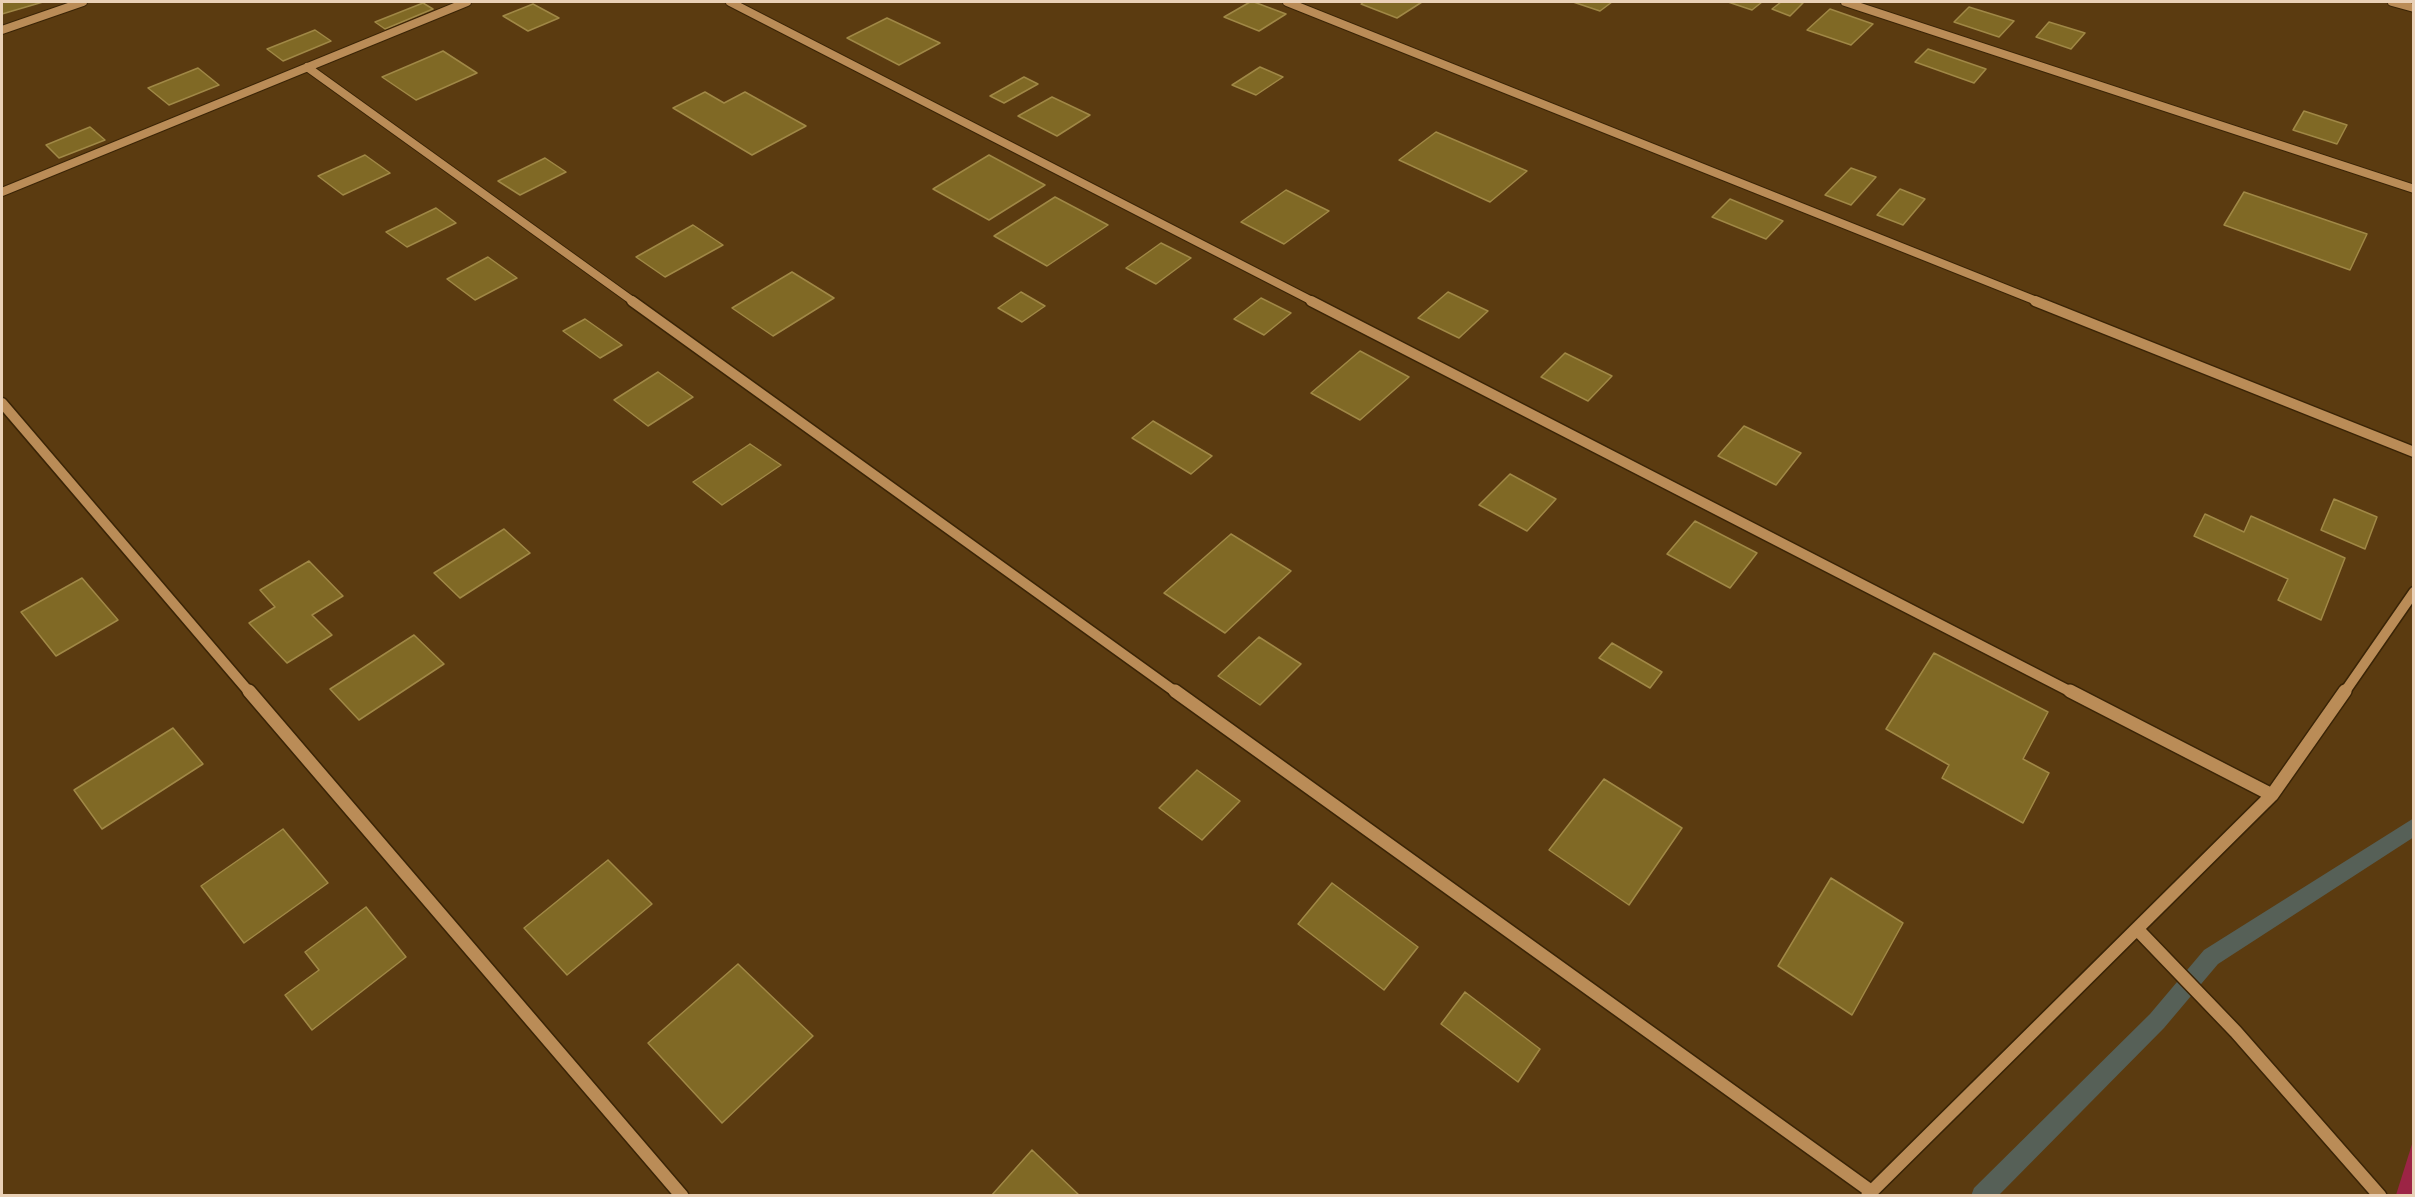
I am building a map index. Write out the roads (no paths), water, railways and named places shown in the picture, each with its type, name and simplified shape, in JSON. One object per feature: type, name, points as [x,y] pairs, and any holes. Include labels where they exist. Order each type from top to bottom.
[{"type":"street","points":[[2,30],[83,2]]},
{"type":"street","points":[[2,192],[467,2]]},
{"type":"street","points":[[730,2],[2272,795]]},
{"type":"street","points":[[1287,2],[2414,452]]},
{"type":"street","points":[[1845,2],[2414,189]]},
{"type":"street","points":[[2392,2],[2414,8]]},
{"type":"street","points":[[307,67],[1870,1194],[2272,795],[2414,592]]},
{"type":"street","points":[[2,403],[682,1196]]},
{"type":"street","points":[[2137,929],[2236,1032],[2380,1196]]},
{"type":"waterway","points":[[1982,1196],[2157,1021],[2211,957],[2414,826]]}]
